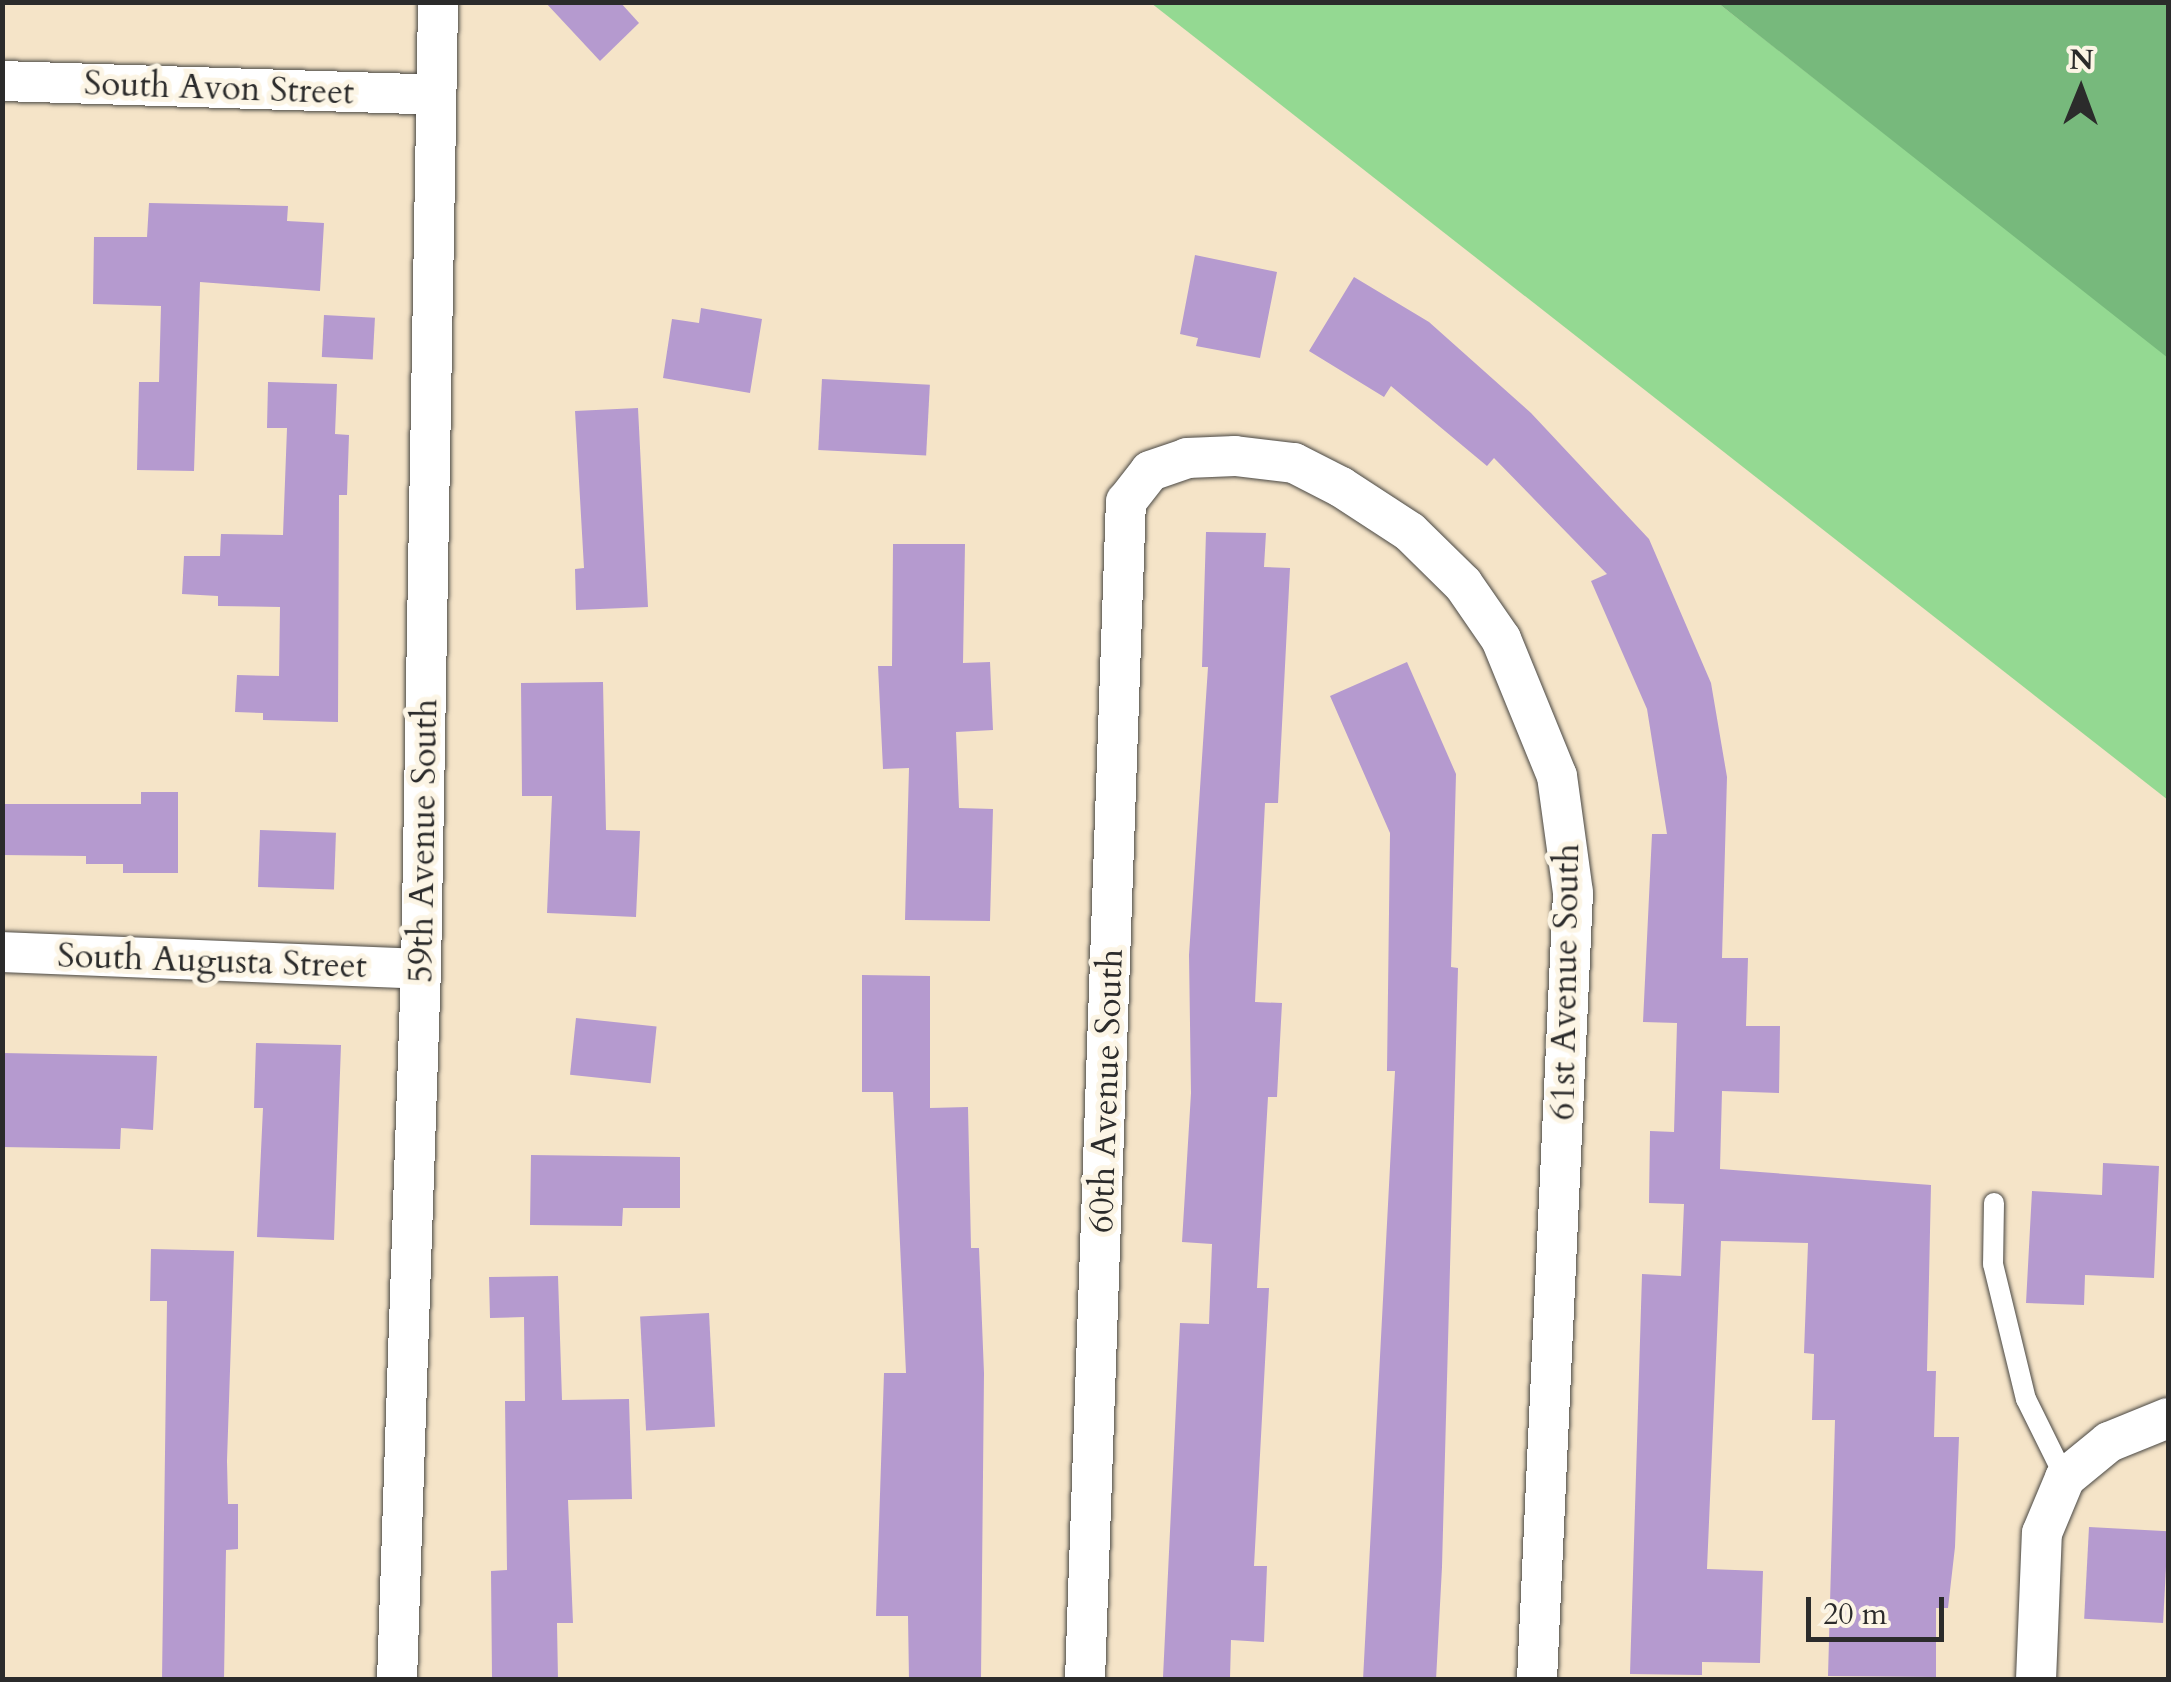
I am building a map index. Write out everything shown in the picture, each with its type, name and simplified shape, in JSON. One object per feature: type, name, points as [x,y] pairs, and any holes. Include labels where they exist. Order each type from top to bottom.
[{"type":"street","name":"59th Avenue South","points":[[397,1680],[422,969],[438,2]]},
{"type":"street","name":"South Avon Street","points":[[2,81],[436,95]]},
{"type":"street","name":"61st Avenue South","points":[[1126,502],[1150,472],[1187,458],[1294,463],[1342,487],[1410,532],[1463,584],[1501,639],[1557,776],[1573,893],[1537,1680]]},
{"type":"street","name":"60th Avenue South","points":[[1085,1680],[1126,502]]},
{"type":"street","name":"South Augusta Street","points":[[2,952],[422,969]]},
{"type":"street","points":[[2036,1680],[2042,1533],[2065,1478],[2109,1442],[2168,1418]]},
{"type":"lane","points":[[1994,1203],[1993,1264],[2026,1399],[2065,1478]]},
{"type":"green space","points":[[1151,3],[1718,3],[2168,355],[2168,800]]},
{"type":"green space","points":[[1718,3],[2168,3],[2168,358]]},
{"type":"building","points":[[545,2],[620,2],[639,23],[600,61]]},
{"type":"building","points":[[149,203],[288,206],[287,221],[324,223],[320,291],[200,282],[194,471],[137,470],[139,382],[159,382],[161,306],[93,304],[94,237],[147,237]]},
{"type":"building","points":[[1195,255],[1277,272],[1260,358],[1196,346],[1198,338],[1180,334]]},
{"type":"building","points":[[1354,277],[1429,322],[1531,413],[1649,539],[1711,683],[1727,777],[1722,958],[1748,958],[1746,1026],[1780,1026],[1779,1093],[1722,1091],[1720,1169],[1931,1185],[1927,1371],[1936,1371],[1934,1437],[1959,1437],[1955,1547],[1948,1608],[1936,1608],[1936,1677],[1828,1676],[1835,1420],[1812,1420],[1814,1354],[1804,1353],[1808,1243],[1721,1241],[1707,1569],[1763,1571],[1760,1663],[1702,1662],[1702,1675],[1630,1674],[1642,1274],[1681,1276],[1684,1204],[1649,1203],[1650,1131],[1674,1132],[1677,1023],[1643,1022],[1652,834],[1667,834],[1647,709],[1591,581],[1607,574],[1494,458],[1487,466],[1391,386],[1384,397],[1309,351]]},
{"type":"building","points":[[701,308],[762,319],[750,393],[663,378],[672,319],[699,323]]},
{"type":"building","points":[[324,315],[375,318],[373,360],[322,357]]},
{"type":"building","points":[[822,379],[930,385],[926,456],[818,450]]},
{"type":"building","points":[[268,382],[337,384],[335,434],[349,435],[347,495],[339,495],[338,722],[263,720],[263,713],[235,712],[237,675],[279,676],[280,607],[218,606],[218,596],[182,594],[184,556],[220,556],[221,534],[283,535],[287,428],[267,428]]},
{"type":"building","points":[[638,408],[648,607],[576,610],[575,569],[584,568],[575,411]]},
{"type":"building","points":[[1206,532],[1266,533],[1264,567],[1290,568],[1278,803],[1265,803],[1255,1002],[1282,1003],[1277,1097],[1268,1097],[1257,1288],[1269,1288],[1254,1566],[1267,1566],[1264,1642],[1231,1640],[1230,1678],[1163,1677],[1180,1323],[1209,1324],[1212,1244],[1182,1242],[1191,1093],[1189,955],[1208,667],[1202,667]]},
{"type":"building","points":[[893,544],[965,544],[963,663],[990,662],[993,730],[956,732],[959,808],[993,809],[990,921],[905,920],[909,768],[883,769],[878,666],[892,666]]},
{"type":"building","points":[[1407,662],[1456,774],[1451,967],[1458,968],[1442,1567],[1436,1680],[1363,1680],[1395,1071],[1387,1071],[1390,833],[1330,696]]},
{"type":"building","points":[[603,682],[606,830],[640,831],[636,917],[547,913],[552,796],[522,796],[521,683]]},
{"type":"building","points":[[141,792],[178,792],[178,873],[123,873],[123,864],[86,864],[86,856],[2,855],[2,804],[141,804]]},
{"type":"building","points":[[260,830],[336,833],[334,890],[258,887]]},
{"type":"building","points":[[862,975],[930,976],[930,1108],[968,1107],[971,1248],[979,1248],[984,1373],[981,1680],[909,1680],[908,1616],[876,1616],[884,1373],[906,1373],[893,1092],[862,1092]]},
{"type":"building","points":[[576,1018],[657,1026],[651,1083],[570,1075]]},
{"type":"building","points":[[256,1043],[341,1045],[334,1240],[257,1237],[263,1108],[254,1108]]},
{"type":"building","points":[[2,1053],[157,1056],[153,1130],[121,1128],[120,1149],[2,1147]]},
{"type":"building","points":[[531,1155],[680,1157],[680,1208],[623,1208],[622,1226],[530,1225]]},
{"type":"building","points":[[2103,1163],[2159,1166],[2154,1278],[2085,1275],[2084,1305],[2026,1303],[2032,1191],[2102,1195]]},
{"type":"building","points":[[151,1249],[234,1251],[227,1461],[228,1504],[238,1504],[238,1549],[226,1550],[224,1680],[162,1680],[167,1301],[150,1301]]},
{"type":"building","points":[[558,1276],[562,1400],[629,1399],[632,1499],[568,1500],[573,1623],[557,1623],[558,1680],[492,1680],[491,1571],[507,1570],[505,1401],[525,1401],[524,1317],[490,1318],[489,1277]]},
{"type":"building","points":[[709,1313],[715,1427],[646,1430],[640,1317]]},
{"type":"building","points":[[2089,1527],[2168,1531],[2163,1623],[2084,1619]]}]
